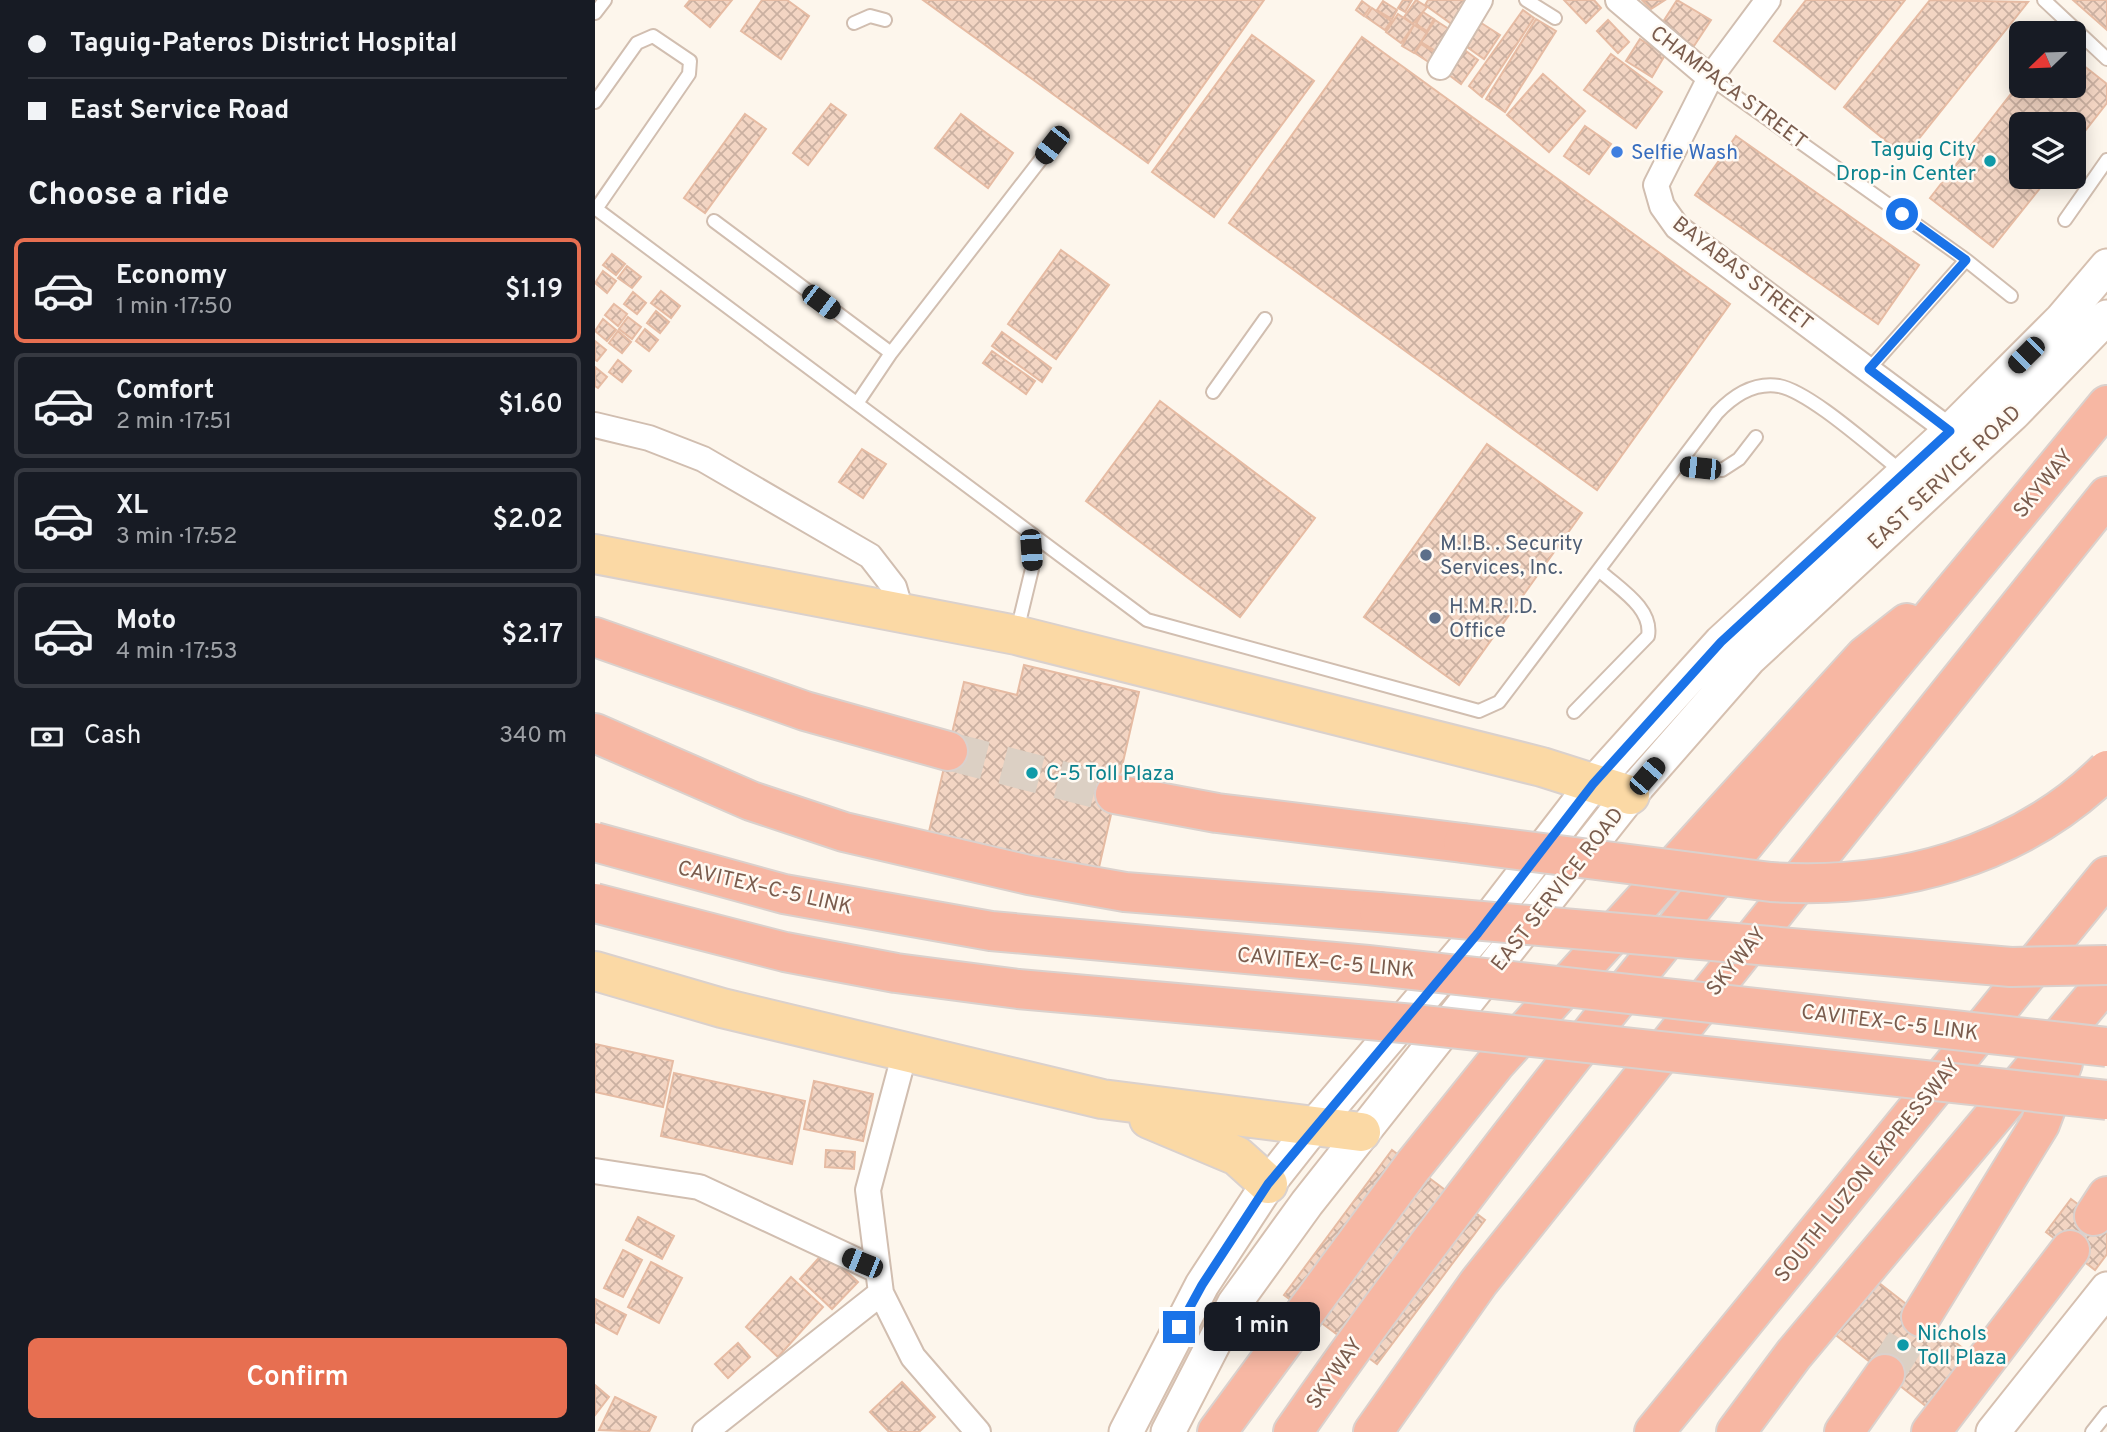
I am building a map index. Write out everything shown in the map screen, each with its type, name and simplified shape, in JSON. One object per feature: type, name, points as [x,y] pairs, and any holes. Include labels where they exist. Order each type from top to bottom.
[{"type":"highway","name":"SKYWAY","points":[[1293,1432],[1352,1346],[1559,1073],[2107,405]]},
{"type":"highway","name":"SKYWAY","points":[[1373,1432],[1479,1282],[2107,496]]},
{"type":"highway","name":"SKYWAY","points":[[1217,1432],[1413,1166],[1495,1064],[1865,656],[1895,631],[1953,594]]},
{"type":"highway","points":[[595,637],[817,715],[948,751]]},
{"type":"highway","points":[[595,733],[751,801],[844,832],[1125,892],[2011,967],[2107,965]]},
{"type":"highway","points":[[1115,794],[1217,813],[1771,882],[1806,884],[1866,881],[1931,870],[1992,847],[2073,800],[2107,770]]},
{"type":"highway","name":"CAVITEX–C-5 LINK","points":[[595,842],[784,894],[991,931],[1437,972],[2107,1047]]},
{"type":"highway","name":"SOUTH LUZON EXPRESSWAY","points":[[1654,1432],[2107,876]]},
{"type":"highway","points":[[595,903],[825,960],[1018,989],[1414,1024],[2107,1100]]},
{"type":"highway","points":[[1921,1317],[2040,1124],[2095,995]]},
{"type":"highway","points":[[1736,1432],[1794,1354],[2095,995]]},
{"type":"highway","points":[[1931,1432],[2070,1251]]},
{"type":"highway","points":[[1844,1432],[1885,1374]]},
{"type":"main road","name":"EAST SERVICE ROAD","points":[[1126,1432],[1202,1285],[1268,1184],[1478,933],[1593,784],[1721,642],[1914,485],[2013,414],[2086,325],[2107,266]]},
{"type":"main road","name":"EAST SERVICE ROAD","points":[[1168,1432],[1234,1304],[1361,1132],[1507,955],[1630,795],[1748,659],[1914,485],[1950,431],[2086,325]]},
{"type":"main road","points":[[595,554],[1016,635],[1528,764],[1630,795]]},
{"type":"main road","points":[[595,971],[722,1008],[1102,1099],[1361,1132]]},
{"type":"main road","points":[[1102,1099],[1237,1156],[1268,1184]]},
{"type":"main road","points":[[1993,1432],[2107,1289]]},
{"type":"street","points":[[1440,67],[1480,0]]},
{"type":"street","name":"CHAMPACA STREET","points":[[1618,0],[1710,78]]},
{"type":"street","name":"BAYABAS STREET","points":[[1768,0],[1710,78],[1656,185],[1662,206],[1677,227],[1950,431]]},
{"type":"street","points":[[595,425],[649,439],[703,459],[870,556],[894,587],[901,611]]},
{"type":"street","points":[[905,1052],[869,1190],[879,1281],[913,1357],[968,1428]]},
{"type":"street","points":[[595,1171],[699,1187],[879,1281]]},
{"type":"street","points":[[705,1432],[879,1281]]},
{"type":"lane","points":[[595,13],[605,0]]},
{"type":"lane","points":[[1526,0],[1555,18]]},
{"type":"lane","points":[[2044,0],[2107,59]]},
{"type":"lane","points":[[854,23],[870,16],[885,20]]},
{"type":"lane","points":[[595,102],[636,43],[644,38],[653,36],[690,61],[689,74],[595,209],[858,402],[1147,620],[1277,658],[1479,711],[1489,709],[1499,702],[1733,395],[1749,390],[1779,386],[1818,405],[1914,485]]},
{"type":"lane","name":"CHAMPACA STREET","points":[[1710,78],[1966,260],[2011,296]]},
{"type":"lane","points":[[858,402],[891,353],[1052,145]]},
{"type":"lane","points":[[2065,220],[2107,160]]},
{"type":"lane","points":[[714,221],[891,353]]},
{"type":"lane","points":[[1869,369],[1966,260]]},
{"type":"lane","points":[[1213,392],[1265,319]]},
{"type":"lane","points":[[1678,465],[1722,470],[1739,459],[1756,437]]},
{"type":"lane","points":[[1016,635],[1032,569],[1029,532]]},
{"type":"lane","points":[[1574,712],[1648,636],[1650,625],[1646,614],[1599,571]]},
{"type":"lane","points":[[2092,1432],[2107,1413]]},
{"type":"building","points":[[690,0],[732,0],[710,27],[685,6]]},
{"type":"building","points":[[762,0],[787,0],[809,16],[781,59],[741,31]]},
{"type":"building","points":[[923,0],[1264,0],[1148,163]]},
{"type":"building","points":[[1403,0],[1412,0],[1405,12],[1398,8]]},
{"type":"building","points":[[1416,0],[1427,7],[1413,24],[1404,17]]},
{"type":"building","points":[[1428,0],[1471,0],[1453,25],[1425,5]]},
{"type":"building","points":[[1564,0],[1594,0],[1601,8],[1586,23]]},
{"type":"building","points":[[1642,0],[1665,0],[1651,9]]},
{"type":"building","points":[[1677,0],[1711,20],[1694,46],[1661,25]]},
{"type":"building","points":[[1806,0],[1905,0],[1835,89],[1774,41]]},
{"type":"building","points":[[1930,0],[2028,2],[2013,21],[2009,21],[2009,26],[1905,156],[1844,107]]},
{"type":"building","points":[[2073,0],[2107,0],[2107,30]]},
{"type":"building","points":[[1362,1],[1370,7],[1364,16],[1356,10]]},
{"type":"building","points":[[1383,1],[1397,10],[1392,19],[1377,10]]},
{"type":"building","points":[[1372,8],[1391,21],[1385,30],[1366,17]]},
{"type":"building","points":[[1523,10],[1534,18],[1482,97],[1469,86]]},
{"type":"building","points":[[1423,12],[1434,19],[1427,31],[1416,24]]},
{"type":"building","points":[[1398,14],[1414,25],[1401,43],[1386,32]]},
{"type":"building","points":[[1475,19],[1500,35],[1484,59],[1460,42]]},
{"type":"building","points":[[1536,19],[1556,31],[1505,112],[1486,99]]},
{"type":"building","points":[[1435,20],[1458,35],[1444,56],[1421,42]]},
{"type":"building","points":[[1608,20],[1629,42],[1618,53],[1597,31]]},
{"type":"building","points":[[1414,25],[1427,33],[1414,53],[1402,46]]},
{"type":"building","points":[[1252,35],[1314,81],[1214,217],[1152,172]]},
{"type":"building","points":[[1362,37],[1730,304],[1597,490],[1229,223]]},
{"type":"building","points":[[1640,39],[1665,55],[1652,77],[1626,61]]},
{"type":"building","points":[[1421,44],[1443,58],[1436,67],[1415,53]]},
{"type":"building","points":[[1458,45],[1478,60],[1461,84],[1441,69]]},
{"type":"building","points":[[1611,54],[1662,92],[1636,128],[1584,90]]},
{"type":"building","name":"Taguig City Drop-in Center","points":[[2086,67],[2107,84],[2107,103],[2086,130],[2086,112],[2009,112],[2009,189],[2039,189],[1993,247],[1930,198],[2009,96],[2086,98]]},
{"type":"building","points":[[1543,74],[1585,111],[1549,152],[1507,115]]},
{"type":"building","points":[[831,104],[846,115],[808,165],[793,153]]},
{"type":"building","points":[[745,114],[766,129],[705,213],[684,198]]},
{"type":"building","points":[[961,114],[1013,153],[988,188],[935,148]]},
{"type":"building","points":[[1585,126],[1611,144],[1589,174],[1564,156]]},
{"type":"building","points":[[1736,136],[1919,265],[1878,324],[1695,195]]},
{"type":"building","points":[[1061,250],[1109,285],[1056,359],[1008,324]]},
{"type":"building","points":[[612,254],[625,264],[616,275],[603,265]]},
{"type":"building","points":[[627,266],[641,277],[632,288],[618,278]]},
{"type":"building","points":[[603,271],[616,281],[607,293],[595,283]]},
{"type":"building","points":[[661,291],[680,306],[671,318],[651,303]]},
{"type":"building","points":[[633,292],[646,303],[637,314],[624,304]]},
{"type":"building","points":[[614,304],[627,314],[618,326],[605,315]]},
{"type":"building","points":[[656,311],[669,322],[660,333],[647,323]]},
{"type":"building","points":[[628,317],[641,327],[632,339],[619,329]]},
{"type":"building","points":[[603,319],[616,330],[607,341],[595,331]]},
{"type":"building","points":[[645,329],[658,340],[649,351],[636,341]]},
{"type":"building","points":[[618,331],[631,342],[622,353],[609,343]]},
{"type":"building","points":[[1002,332],[1051,368],[1042,382],[992,346]]},
{"type":"building","points":[[595,341],[606,350],[597,361],[595,360]]},
{"type":"building","points":[[992,351],[1035,381],[1026,394],[983,363]]},
{"type":"building","points":[[618,360],[631,371],[622,382],[609,372]]},
{"type":"building","points":[[595,367],[607,377],[598,388],[595,386]]},
{"type":"building","points":[[1160,401],[1315,518],[1240,617],[1086,501]]},
{"type":"building","points":[[1487,444],[1582,513],[1459,685],[1364,617]]},
{"type":"building","points":[[862,449],[886,464],[863,498],[839,482]]},
{"type":"building","name":"C-5 Toll Plaza","points":[[1024,665],[1139,692],[1097,876],[928,836],[964,682],[1017,695]]},
{"type":"building","points":[[595,1044],[673,1061],[663,1107],[595,1092]]},
{"type":"building","points":[[674,1073],[805,1101],[792,1164],[661,1136]]},
{"type":"building","points":[[814,1081],[873,1094],[863,1141],[804,1129]]},
{"type":"building","points":[[826,1150],[855,1152],[854,1169],[825,1167]]},
{"type":"building","points":[[1392,1150],[1485,1220],[1377,1364],[1284,1295]]},
{"type":"building","points":[[2071,1199],[2107,1226],[2107,1254],[2095,1270],[2046,1232]]},
{"type":"building","points":[[638,1217],[674,1236],[662,1259],[626,1240]]},
{"type":"building","points":[[623,1250],[642,1260],[623,1297],[604,1288]]},
{"type":"building","points":[[825,1251],[858,1282],[832,1309],[800,1279]]},
{"type":"building","points":[[651,1262],[682,1278],[659,1323],[628,1307]]},
{"type":"building","points":[[791,1277],[823,1307],[778,1357],[746,1327]]},
{"type":"building","name":"Nichols Toll Plaza","points":[[1874,1279],[1969,1353],[1927,1407],[1832,1332]]},
{"type":"building","points":[[595,1299],[626,1315],[617,1334],[595,1322]]},
{"type":"building","points":[[738,1343],[750,1357],[728,1378],[715,1364]]},
{"type":"building","points":[[902,1382],[935,1417],[919,1432],[889,1432],[870,1412]]},
{"type":"building","points":[[595,1385],[609,1397],[595,1415]]},
{"type":"building","points":[[615,1397],[656,1417],[649,1432],[599,1430]]},
{"type":"tunnel","points":[[948,751],[1115,794]]},
{"type":"tunnel","points":[[1885,1374],[1921,1317]]},
{"type":"place","name":"Selfie Wash","points":[[1617,152]]},
{"type":"place","name":"Taguig City Drop-in Center","points":[[1990,161]]},
{"type":"place","name":"M.I.B. . Security Services, Inc.","points":[[1426,555]]},
{"type":"place","name":"H.M.R.I.D. Office","points":[[1435,618]]},
{"type":"place","name":"C-5 Toll Plaza","points":[[1032,773]]},
{"type":"place","name":"Nichols Toll Plaza","points":[[1903,1345]]},
{"type":"route","points":[[1179,1327],[1202,1285],[1268,1184],[1478,933],[1593,784],[1721,642],[1950,431],[1869,369],[1966,260],[1902,214]]}]
